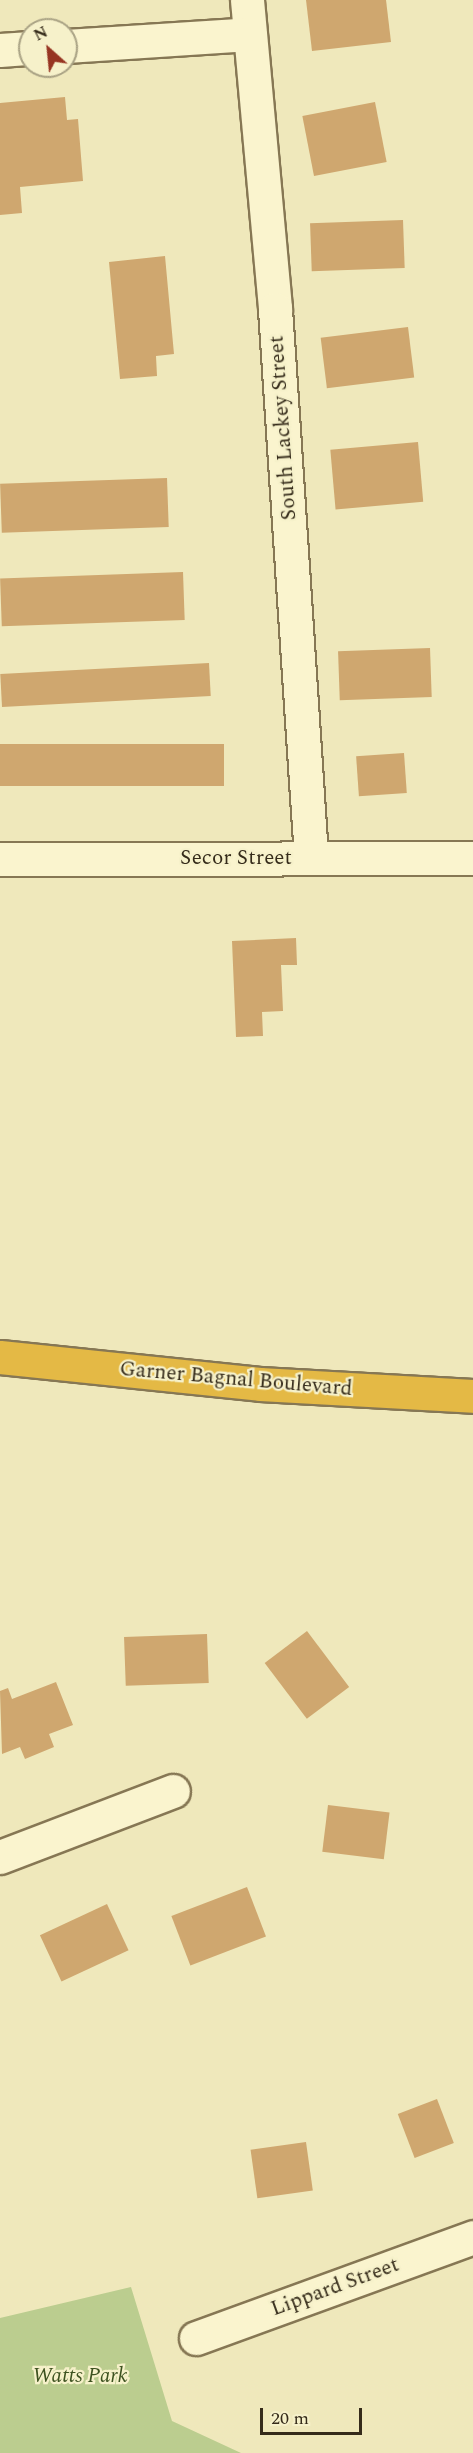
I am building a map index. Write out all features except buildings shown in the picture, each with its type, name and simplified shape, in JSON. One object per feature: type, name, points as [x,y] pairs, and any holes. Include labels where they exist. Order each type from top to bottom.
[{"type":"highway","name":"Garner Bagnal Boulevard","points":[[0,1357],[260,1384],[473,1396]]},
{"type":"street","name":"South Lackey Street","points":[[247,0],[275,309],[311,857]]},
{"type":"street","points":[[78,45],[250,34]]},
{"type":"street","points":[[0,50],[18,49]]},
{"type":"street","name":"Secor Street","points":[[0,860],[473,858]]},
{"type":"street","points":[[0,1857],[173,1791]]},
{"type":"street","name":"Lippard Street","points":[[196,2338],[473,2237]]},
{"type":"green space","name":"Watts Park","points":[[131,2287],[172,2421],[241,2453],[0,2453],[0,2318]]}]
